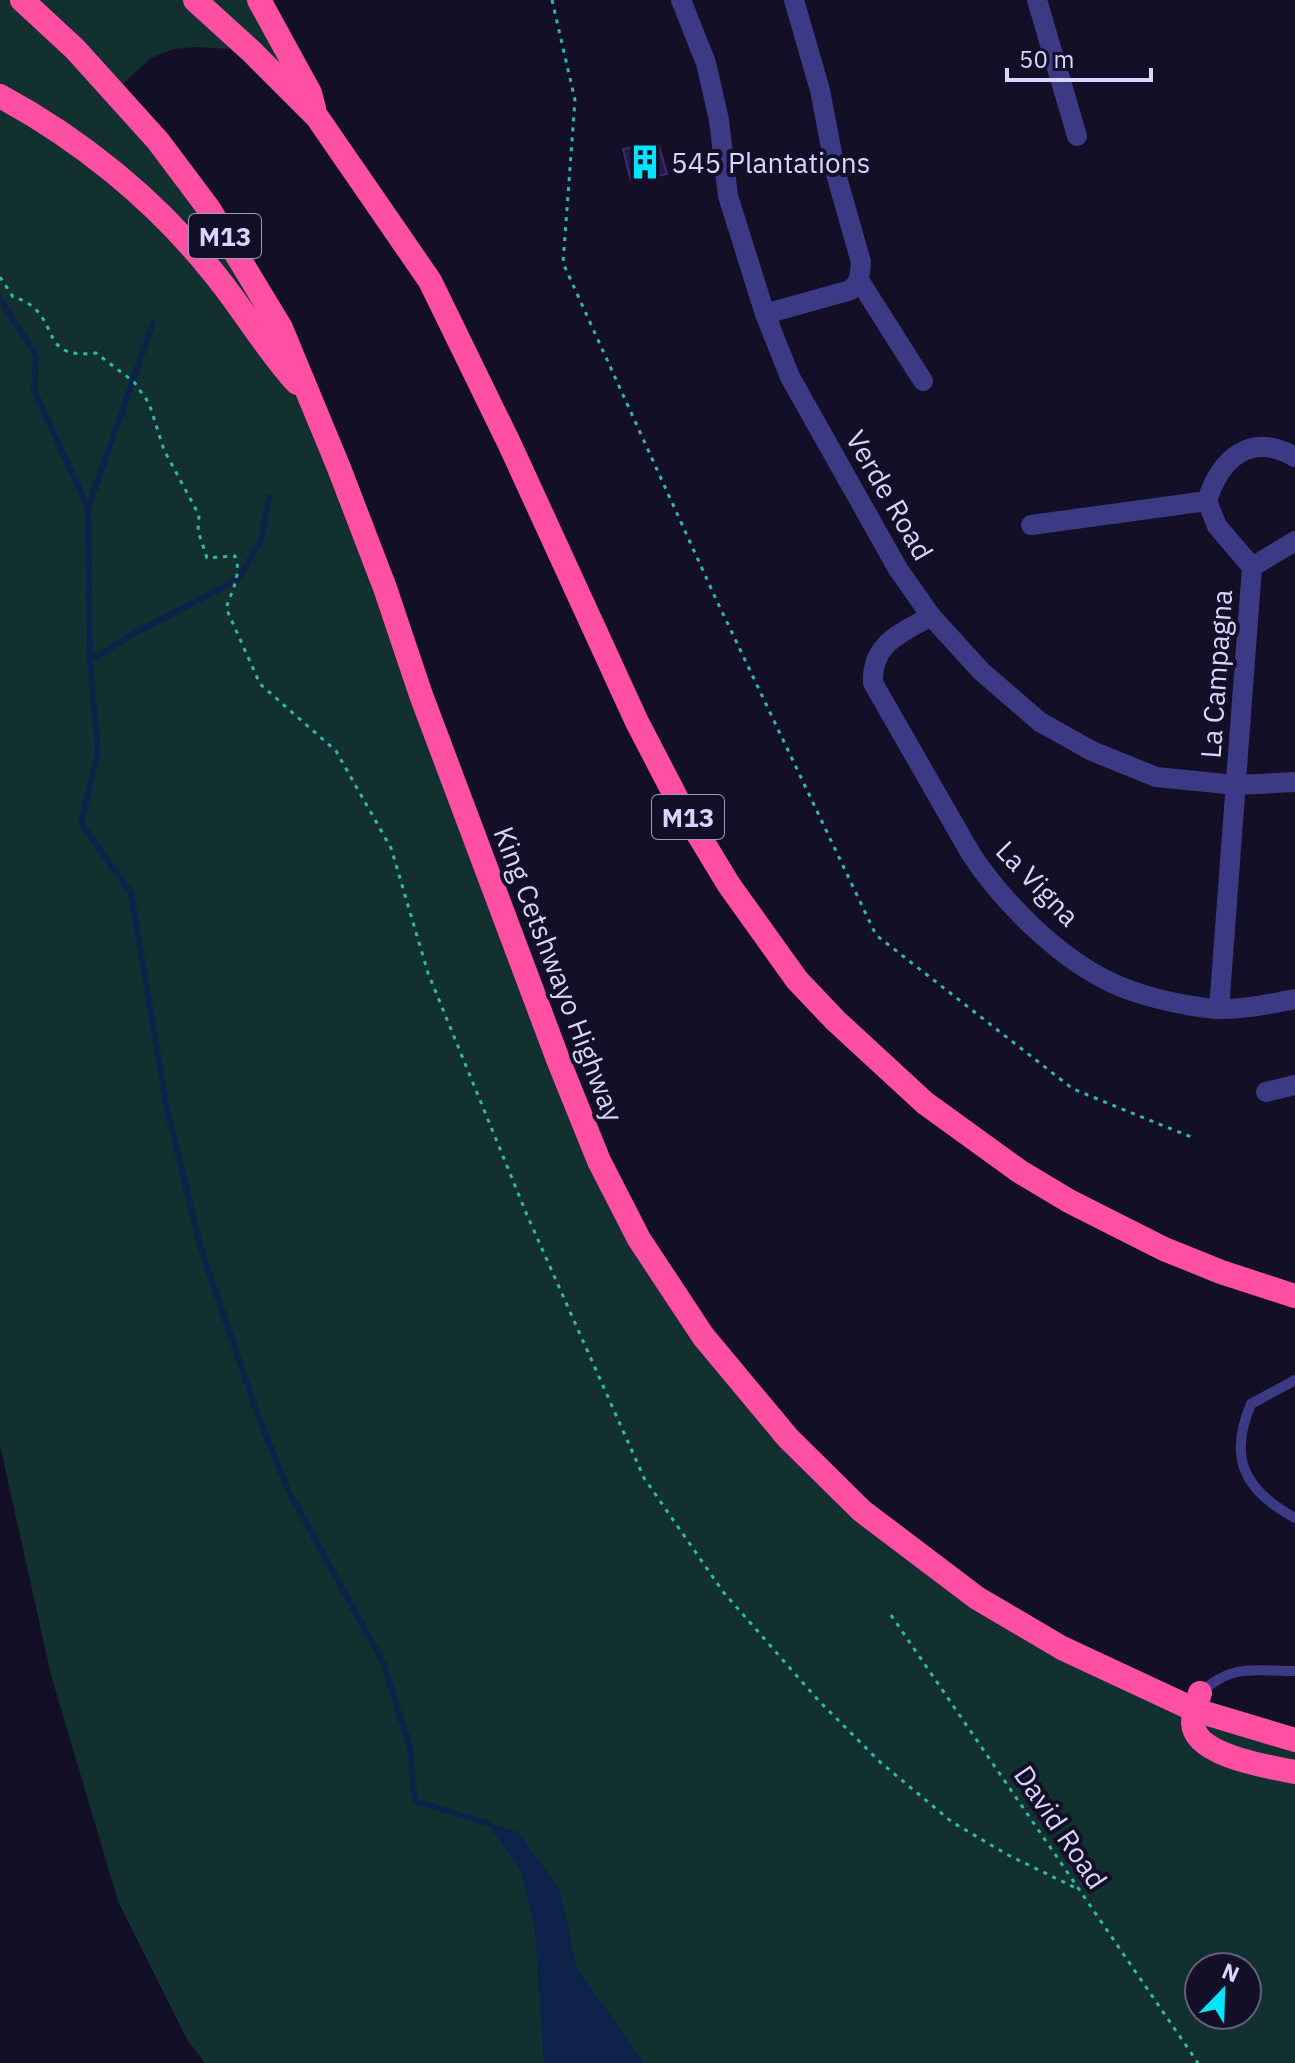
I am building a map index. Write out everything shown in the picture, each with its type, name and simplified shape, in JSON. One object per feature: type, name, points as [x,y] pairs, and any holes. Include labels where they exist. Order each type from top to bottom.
[{"type":"highway","name":"King Cetshwayo Highway","points":[[22,0],[115,91],[158,141],[209,209],[281,328],[379,573],[427,710],[587,1133],[639,1239],[703,1336],[788,1438],[862,1511],[977,1598],[1062,1648],[1295,1740]]},
{"type":"highway","name":"M13","points":[[195,0],[317,117],[430,281],[510,445],[637,722],[678,801],[729,885],[797,980],[836,1021],[925,1103],[1019,1171],[1069,1201],[1164,1249],[1295,1296]]},
{"type":"highway","points":[[259,0],[310,93],[317,117]]},
{"type":"highway","points":[[0,96],[64,135],[148,203],[213,272],[278,362],[310,397]]},
{"type":"highway","points":[[1197,1702],[1193,1724],[1195,1733],[1207,1746],[1242,1760],[1295,1772]]},
{"type":"street","name":"Verde Road","points":[[681,0],[706,63],[719,120],[728,196],[765,314],[790,377],[898,569],[931,616],[981,671],[1040,722],[1067,739],[1156,777],[1236,785],[1295,782]]},
{"type":"street","points":[[765,314],[851,290],[859,280],[861,262],[836,174],[817,76],[794,0]]},
{"type":"street","points":[[1037,0],[1077,136]]},
{"type":"street","points":[[859,280],[923,381]]},
{"type":"street","points":[[1031,525],[1207,501],[1221,468],[1241,452],[1266,448],[1295,457]]},
{"type":"street","name":"La Campagna","points":[[1207,501],[1217,526],[1252,567],[1219,1009]]},
{"type":"street","name":"La Campagna","points":[[1252,567],[1295,541]]},
{"type":"street","name":"La Vigna","points":[[931,616],[900,634],[879,652],[874,663],[873,683],[984,874],[1020,915],[1081,965],[1129,990],[1219,1009],[1256,1007],[1295,999]]},
{"type":"street","points":[[1266,1092],[1295,1085]]},
{"type":"lane","points":[[1295,1380],[1251,1404],[1239,1441],[1242,1462],[1251,1484],[1268,1501],[1295,1518]]},
{"type":"lane","points":[[1197,1702],[1217,1678],[1233,1672],[1295,1671]]},
{"type":"path","points":[[552,0],[575,100],[563,263],[715,597],[876,935],[1073,1089],[1191,1137]]},
{"type":"path","points":[[0,277],[13,297],[28,301],[44,317],[57,344],[66,351],[79,354],[96,353],[139,388],[149,403],[164,450],[199,515],[198,531],[207,558],[235,556],[238,559],[237,580],[226,608],[260,684],[336,751],[391,848],[428,973],[527,1215],[644,1478],[724,1593],[819,1701],[880,1762],[952,1822],[1008,1855],[1080,1890]]},
{"type":"path","name":"David Road","points":[[891,1615],[1198,2063]]},
{"type":"green space","points":[[0,0],[259,0],[310,93],[250,50],[196,47],[173,49],[151,58],[115,91],[260,290],[559,1062],[669,1287],[862,1511],[1062,1648],[1295,1740],[1295,2063],[205,2063],[188,2041],[118,1901],[51,1675],[0,1445]]},
{"type":"water","points":[[487,1823],[518,1832],[560,1890],[577,1968],[644,2063],[544,2063],[535,1930],[520,1870]]},
{"type":"building","name":"545 Plantations","points":[[658,143],[667,174],[631,181],[623,149]]},
{"type":"waterway","points":[[0,298],[36,356],[34,390],[88,508],[90,661],[98,753],[81,823],[131,893],[167,1109],[201,1249],[260,1421],[289,1492],[383,1662],[410,1747],[415,1801],[487,1823]]},
{"type":"waterway","points":[[88,508],[153,323]]},
{"type":"waterway","points":[[90,661],[131,635],[237,580],[261,541],[269,497]]},
{"type":"place","name":"545 Plantations","points":[[645,162]]}]
